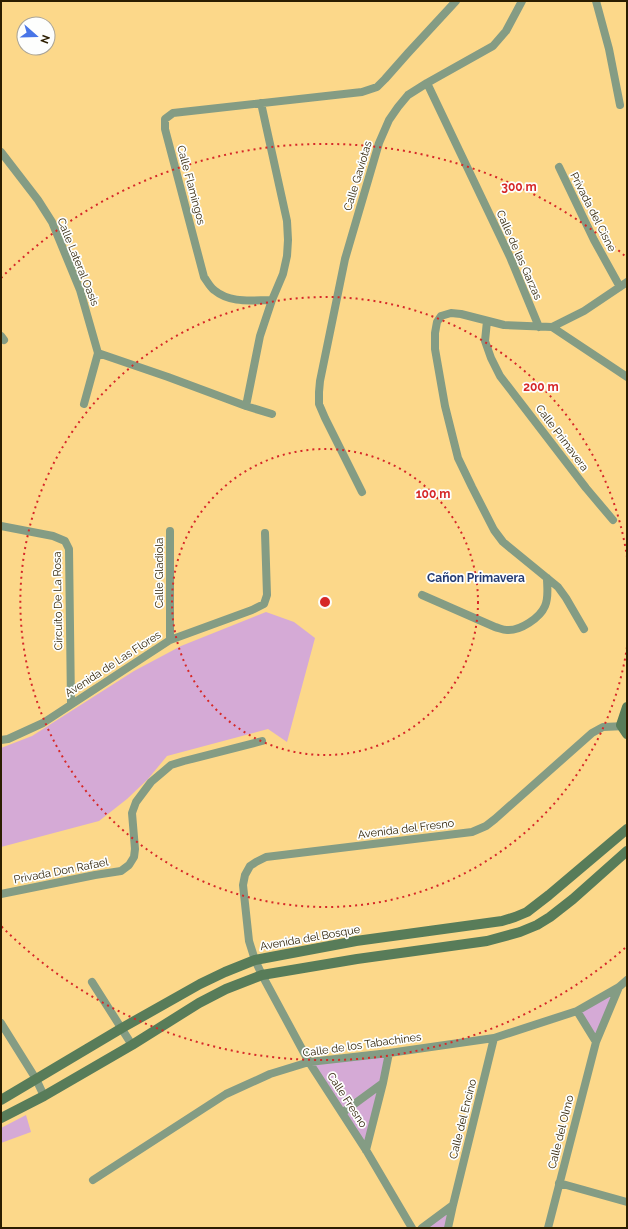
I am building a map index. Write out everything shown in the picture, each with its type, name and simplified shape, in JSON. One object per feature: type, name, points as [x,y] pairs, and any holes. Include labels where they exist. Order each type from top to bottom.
[{"type":"street","name":"Calle Flamingos","points":[[272,300],[240,301],[226,297],[213,289],[204,277],[165,129],[165,119],[173,112],[261,104],[362,92],[377,87],[456,1]]},
{"type":"street","name":"Calle Gaviotas","points":[[362,492],[325,418],[319,404],[319,392],[345,260],[379,143],[389,120],[398,106],[408,95],[493,46],[506,31],[522,1]]},
{"type":"street","points":[[596,1],[609,49],[620,105]]},
{"type":"street","name":"Calle de las Garzas","points":[[427,83],[510,257],[539,327]]},
{"type":"street","points":[[246,406],[260,336],[272,300],[283,274],[287,256],[288,240],[287,221],[261,104]]},
{"type":"street","name":"Calle Lateral Oasis","points":[[1,152],[38,200],[52,222],[80,290],[98,353]]},
{"type":"street","name":"Privada del Cisne","points":[[559,167],[594,240],[620,287]]},
{"type":"street","points":[[584,629],[566,598],[558,588],[503,542],[494,530],[458,458],[445,406],[435,349],[435,333],[437,322],[441,316],[451,313],[461,314],[487,322],[504,325],[552,327],[584,311],[627,282]]},
{"type":"street","name":"Calle Primavera","points":[[487,322],[485,341],[500,376],[586,488],[613,520]]},
{"type":"street","points":[[552,327],[627,377]]},
{"type":"street","points":[[84,404],[98,353],[272,414]]},
{"type":"street","name":"Circuito De La Rosa","points":[[1,526],[53,536],[65,541],[69,549],[71,704]]},
{"type":"street","name":"Calle Gladiola","points":[[170,531],[170,640]]},
{"type":"street","name":"Avenida de Las Flores","points":[[1,740],[8,739],[43,723],[170,640],[252,610],[264,604],[267,596],[265,533]]},
{"type":"street","points":[[422,595],[506,631],[522,627],[540,614],[545,607],[547,598],[547,578]]},
{"type":"street","points":[[625,728],[627,707]]},
{"type":"street","name":"Avenida del Fresno","points":[[255,960],[249,941],[243,885],[245,875],[250,866],[256,862],[266,857],[472,832],[486,826],[495,819],[592,733],[603,727],[625,728]]},
{"type":"street","name":"Privada Don Rafael","points":[[1,894],[120,871],[129,865],[134,857],[136,849],[132,813],[133,808],[152,782],[164,771],[171,765],[184,761],[262,741]]},
{"type":"street","name":"Avenida del Bosque","points":[[1,1100],[122,1028],[200,984],[255,960],[356,941],[502,921],[527,912],[550,895],[627,829]]},
{"type":"street","points":[[1,1118],[44,1096],[132,1045],[199,1003],[226,989],[262,975],[357,958],[487,941],[520,932],[537,925],[573,899],[627,851]]},
{"type":"street","name":"Calle Fresno","points":[[255,960],[309,1062],[366,1150],[412,1228]]},
{"type":"street","name":"Calle de los Tabachines","points":[[93,1180],[226,1094],[270,1074],[309,1062],[389,1053],[494,1038],[577,1011],[619,987],[627,980]]},
{"type":"street","points":[[92,982],[132,1045]]},
{"type":"street","name":"Calle del Olmo","points":[[548,1228],[596,1042],[619,987]]},
{"type":"street","points":[[577,1011],[596,1042]]},
{"type":"street","points":[[1,1023],[36,1079],[44,1096]]},
{"type":"street","name":"Calle del Encino","points":[[448,1228],[494,1038]]},
{"type":"street","points":[[366,1150],[389,1053]]},
{"type":"street","points":[[342,1113],[383,1083]]},
{"type":"street","points":[[559,1183],[627,1202]]},
{"type":"street","points":[[422,1228],[453,1205]]},
{"type":"shaded area","points":[[266,612],[294,622],[315,638],[287,742],[268,729],[167,756],[148,779],[127,799],[99,821],[1,847],[1,748],[32,736],[134,671],[181,646]]},
{"type":"shaded area","points":[[619,987],[596,1042],[577,1011]]},
{"type":"shaded area","points":[[389,1053],[366,1150],[309,1062]]},
{"type":"shaded area","points":[[26,1115],[31,1132],[1,1143],[1,1128]]},
{"type":"shaded area","points":[[453,1205],[448,1228],[421,1228]]},
{"type":"district","name":"Cañon Primavera","points":[[476,578]]}]
